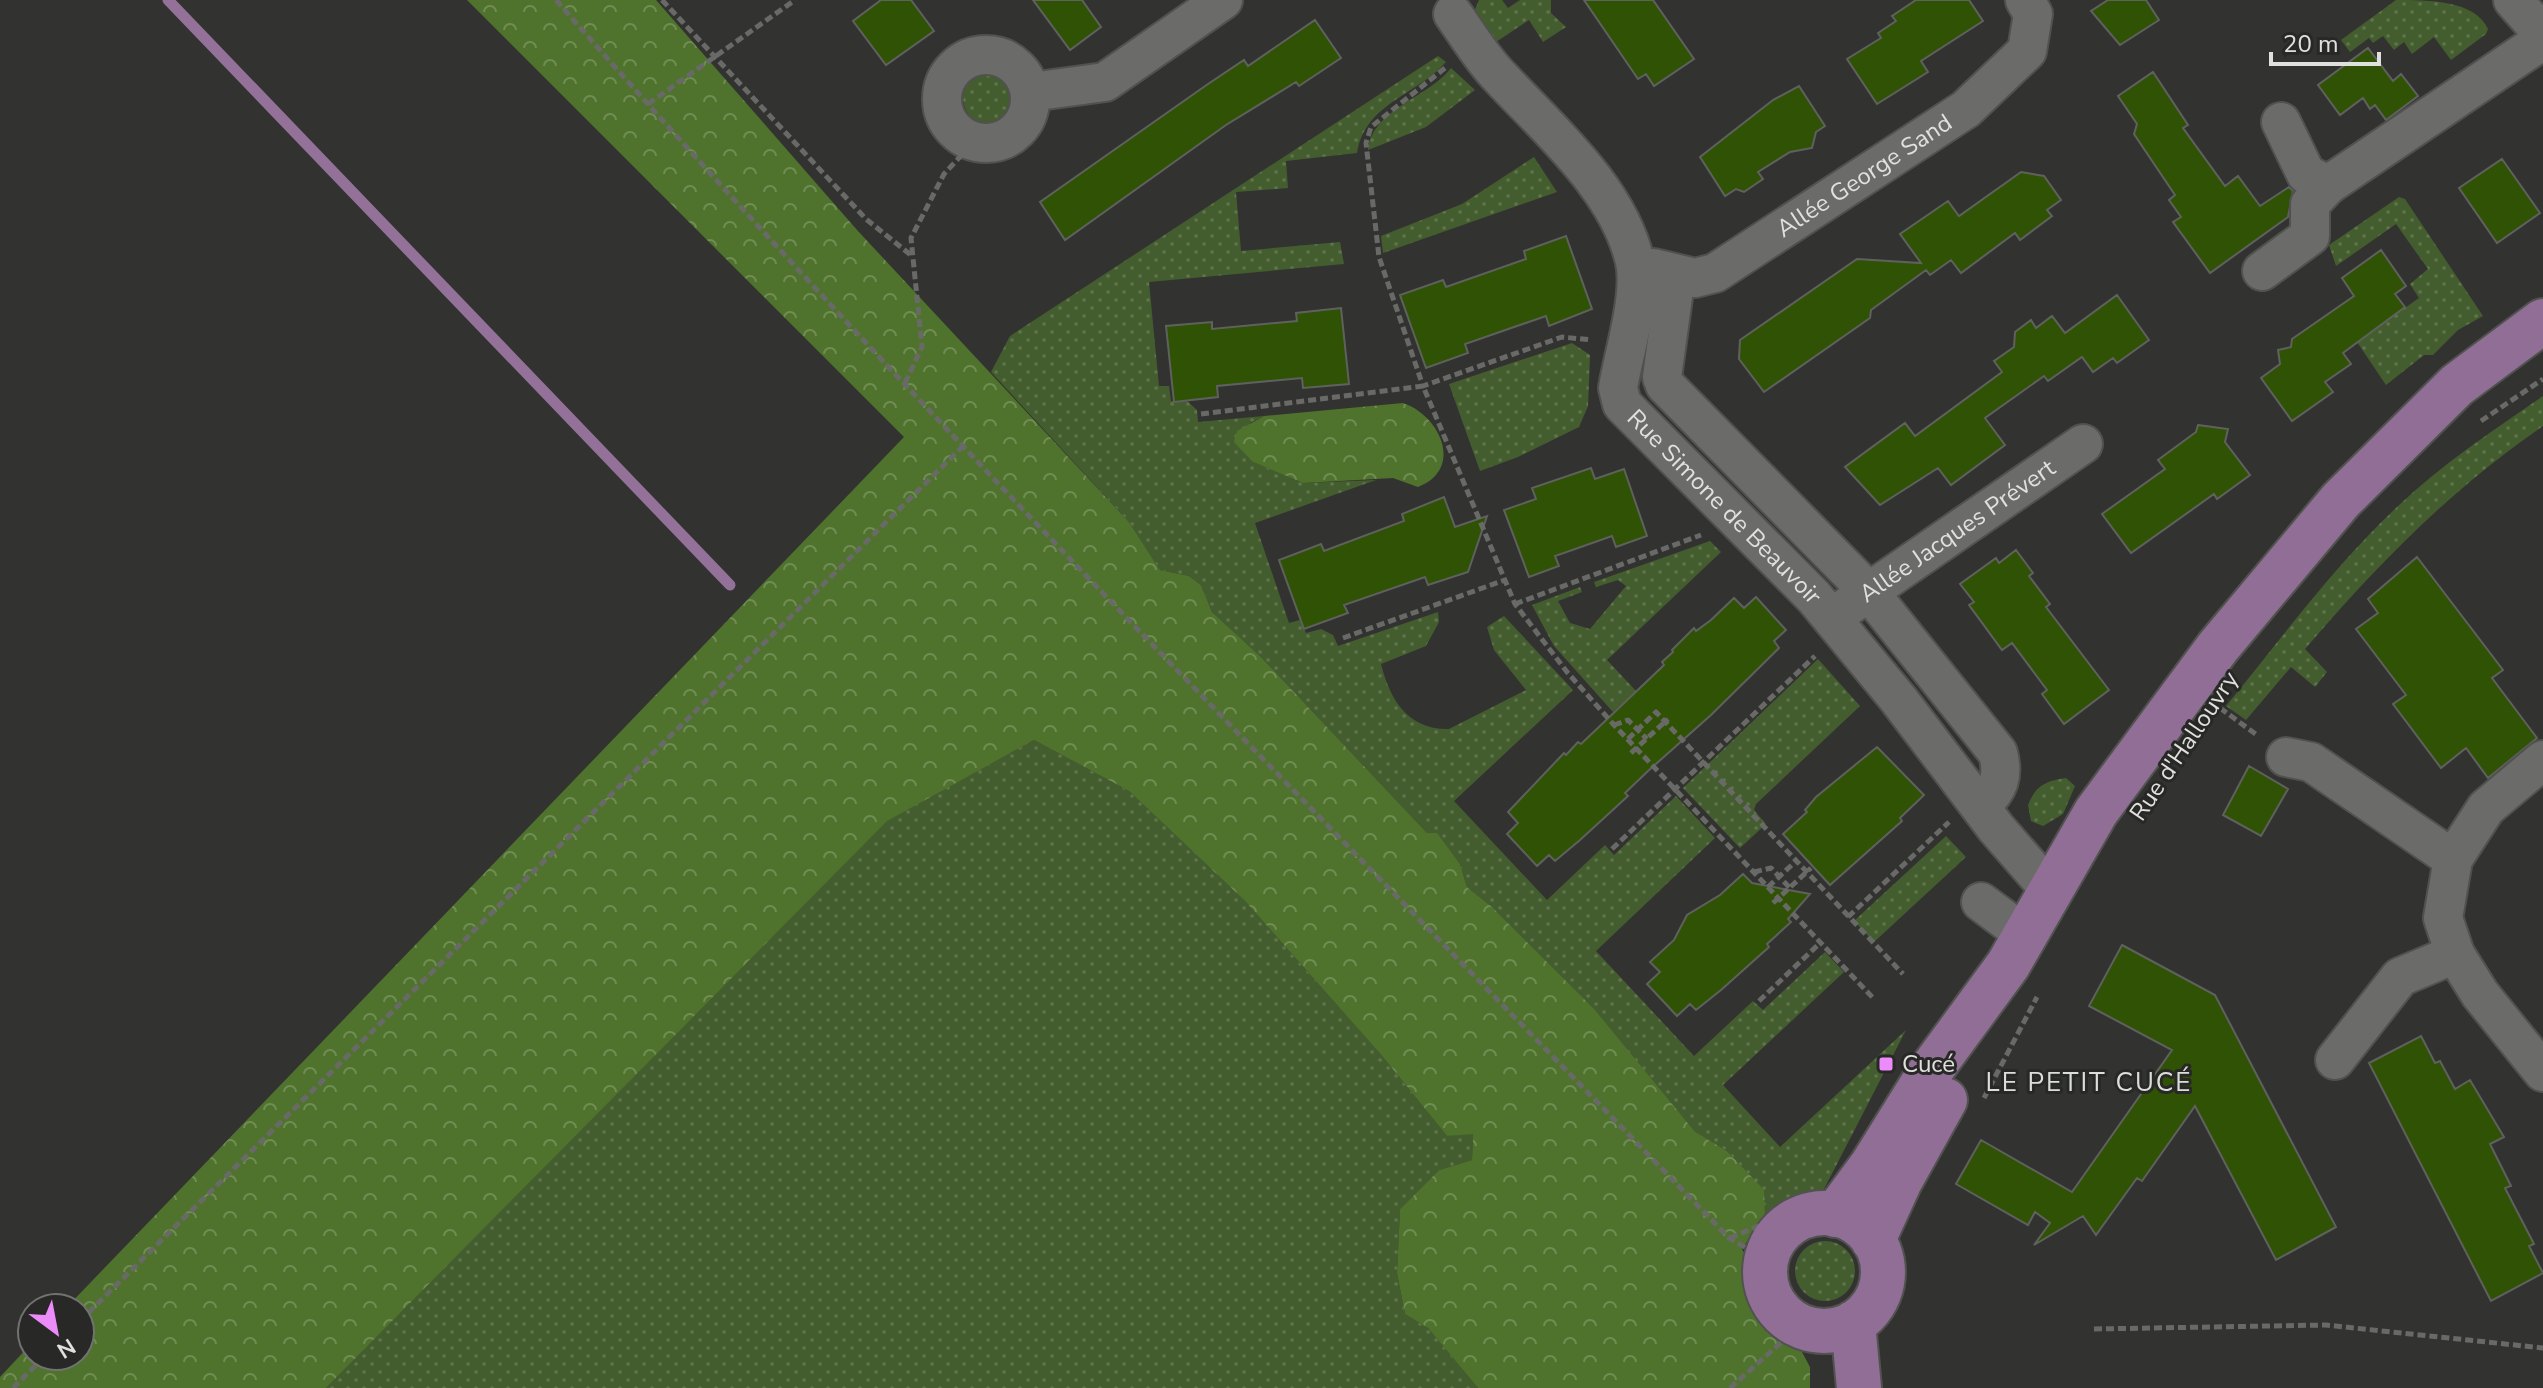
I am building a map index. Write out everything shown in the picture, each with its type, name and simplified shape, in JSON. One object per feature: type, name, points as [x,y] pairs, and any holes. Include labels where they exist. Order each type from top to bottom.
[{"type":"main road","name":"Rue d'Hallouvry","points":[[1873,1240],[1900,1181],[1958,1078],[2024,978],[2042,906],[2096,812],[2218,647],[2341,500],[2457,385],[2543,321]]},
{"type":"main road","name":"Rue d'Hallouvry","points":[[2410,434],[2543,353]]},
{"type":"main road","name":"Rue d'Hallouvry","points":[[1835,1215],[1872,1165],[1931,1070],[2024,978]]},
{"type":"main road","points":[[1835,1215],[1857,1223],[1873,1240],[1879,1253],[1881,1286],[1876,1302],[1853,1323],[1825,1331],[1803,1326],[1783,1315],[1767,1289],[1766,1259],[1771,1245],[1792,1223],[1805,1216],[1835,1215]]},
{"type":"main road","points":[[1853,1323],[1859,1388]]},
{"type":"main road","points":[[1803,1326],[1837,1388]]},
{"type":"street","points":[[1031,92],[1105,82],[1223,0]]},
{"type":"street","name":"Allée George Sand","points":[[1635,263],[1695,278],[1715,273],[1966,109],[2027,51],[2033,14],[2025,0]]},
{"type":"street","points":[[2262,271],[2310,236],[2310,204],[2328,185],[2543,37],[2513,0]]},
{"type":"street","name":"Rue Simone de Beauvoir","points":[[1449,13],[1498,76],[1572,149],[1620,224],[1635,263],[1636,286],[1618,388],[1622,404],[1836,624],[1978,801],[2042,906]]},
{"type":"street","points":[[994,54],[1019,67],[1031,92],[1028,114],[1016,132],[996,143],[974,142],[950,128],[940,102],[946,75],[967,57],[994,54]]},
{"type":"street","points":[[2281,122],[2306,174],[2328,185]]},
{"type":"street","points":[[1676,275],[1662,377],[1665,385],[1869,592],[1998,753],[2003,771],[1994,794],[1978,801]]},
{"type":"street","name":"Allée Jacques Prévert","points":[[1836,624],[1869,592],[2083,444]]},
{"type":"street","points":[[2286,757],[2311,762],[2453,859]]},
{"type":"street","points":[[2543,760],[2486,808],[2453,859],[2443,918],[2455,954],[2480,994],[2543,1072]]},
{"type":"street","points":[[1981,902],[2016,928],[2042,906]]},
{"type":"street","points":[[2335,1060],[2400,977],[2455,954]]},
{"type":"path","points":[[556,0],[648,104],[964,445],[1729,1238],[1766,1259]]},
{"type":"path","points":[[662,0],[866,219],[912,256]]},
{"type":"path","points":[[648,104],[795,0]]},
{"type":"path","points":[[1449,13],[1439,76],[1371,127],[1365,153],[1379,257],[1423,386],[1515,604],[1567,672],[1614,725],[1875,1000]]},
{"type":"path","points":[[905,383],[922,347],[911,238],[944,174],[974,142]]},
{"type":"path","points":[[1201,414],[1423,386],[1562,337],[1574,336],[1624,347]]},
{"type":"path","points":[[2473,427],[2543,379]]},
{"type":"path","points":[[96,1305],[964,445]]},
{"type":"path","points":[[1515,604],[1739,521]]},
{"type":"path","points":[[1343,638],[1505,580]]},
{"type":"path","points":[[1612,849],[1703,763],[1836,624]]},
{"type":"path","points":[[2211,702],[2286,757]]},
{"type":"path","points":[[1628,739],[1656,712],[1903,974]]},
{"type":"path","points":[[1631,753],[1668,719]]},
{"type":"path","points":[[1614,725],[1628,720],[1647,739]]},
{"type":"path","points":[[1848,917],[1978,801]]},
{"type":"path","points":[[1768,887],[1795,862]]},
{"type":"path","points":[[1754,872],[1771,868],[1790,888]]},
{"type":"path","points":[[1773,903],[1811,868]]},
{"type":"path","points":[[1759,1001],[1821,942]]},
{"type":"path","points":[[1983,1099],[2024,978]]},
{"type":"path","points":[[2094,1329],[2326,1325],[2543,1348]]},
{"type":"path","points":[[1730,1388],[1803,1326]]},
{"type":"path","points":[[13,1388],[29,1372]]},
{"type":"green space","points":[[467,0],[656,0],[857,230],[1129,522],[1160,570],[1189,576],[1201,585],[1212,612],[1261,657],[1427,833],[1437,833],[1460,864],[1467,887],[1492,907],[1594,1009],[1695,1132],[1727,1151],[1764,1190],[1765,1214],[1742,1249],[1775,1316],[1789,1328],[1810,1367],[1810,1388],[1478,1388],[1428,1328],[1405,1314],[1397,1273],[1400,1209],[1439,1170],[1472,1160],[1473,1134],[1447,1136],[1383,1057],[1245,901],[1129,791],[1034,740],[887,821],[326,1388],[0,1388],[0,1377],[16,1360],[16,1372],[96,1372],[96,1292],[81,1292],[904,437]]},
{"type":"green space","points":[[1479,0],[1502,0],[1508,8],[1520,0],[1551,0],[1551,13],[1566,27],[1543,42],[1529,20],[1490,46],[1474,12]]},
{"type":"green space","points":[[2396,0],[2462,7],[2482,19],[2488,29],[2486,34],[2451,60],[2434,37],[2412,54],[2404,42],[2394,50],[2383,36],[2373,43],[2369,38],[2350,52],[2341,40]]},
{"type":"green space","points":[[1438,56],[1446,62],[1370,122],[1357,153],[1286,161],[1288,188],[1236,192],[1241,251],[1340,242],[1344,264],[1149,282],[1159,386],[1169,386],[1171,401],[1187,401],[1197,410],[1198,422],[1264,416],[1250,423],[1253,462],[1303,483],[1376,480],[1255,523],[1289,623],[1300,620],[1306,633],[1321,629],[1333,635],[1338,646],[1438,612],[1439,622],[1426,646],[1381,664],[1396,701],[1412,718],[1435,728],[1449,729],[1526,690],[1494,650],[1487,627],[1504,616],[1573,690],[1454,801],[1547,900],[1605,845],[1614,855],[1676,796],[1715,838],[1596,951],[1694,1056],[1753,1001],[1763,1010],[1825,952],[1844,972],[1723,1085],[1780,1147],[1906,1030],[1823,1191],[1779,1212],[1765,1214],[1763,1190],[1727,1151],[1695,1133],[1593,1009],[1492,907],[1467,887],[1460,864],[1437,834],[1427,833],[1261,657],[1212,612],[1201,585],[1189,576],[1160,570],[1129,522],[991,372],[1010,336]]},
{"type":"green space","points":[[1451,68],[1475,90],[1426,127],[1368,150],[1379,124]]},
{"type":"green space","points":[[989,72],[1007,80],[1015,98],[1007,116],[989,124],[971,116],[963,98],[971,80]]},
{"type":"green space","points":[[1534,157],[1557,192],[1383,253],[1381,236],[1462,204]]},
{"type":"green space","points":[[2399,197],[2405,199],[2483,316],[2458,330],[2433,355],[2424,355],[2386,385],[2353,336],[2378,327],[2419,298],[2410,284],[2428,269],[2396,224],[2336,266],[2329,245]]},
{"type":"green space","points":[[1572,343],[1590,355],[1588,406],[1579,427],[1518,457],[1480,471],[1449,384]]},
{"type":"green space","points":[[2543,396],[2543,426],[2477,476],[2416,530],[2305,649],[2327,672],[2315,687],[2291,667],[2246,720],[2226,706],[2330,578],[2397,507],[2450,462]]},
{"type":"green space","points":[[1403,403],[1428,419],[1442,443],[1440,468],[1432,479],[1418,487],[1393,478],[1303,483],[1253,462],[1234,442],[1237,431],[1264,416]]},
{"type":"green space","points":[[1710,541],[1721,552],[1607,660],[1636,691],[1613,712],[1554,646],[1532,605],[1580,587],[1582,592],[1558,601],[1570,623],[1590,629],[1626,586],[1618,580],[1596,587],[1594,582]]},
{"type":"green space","points":[[1818,659],[1860,706],[1756,804],[1754,810],[1766,824],[1740,848],[1683,788]]},
{"type":"green space","points":[[1034,740],[1129,791],[1245,901],[1383,1057],[1447,1136],[1473,1133],[1472,1160],[1439,1170],[1400,1209],[1397,1273],[1405,1314],[1428,1328],[1478,1388],[326,1388],[887,820]]},
{"type":"green space","points":[[2066,778],[2075,786],[2063,814],[2043,826],[2031,821],[2028,805],[2038,788]]},
{"type":"green space","points":[[1946,836],[1966,857],[1874,942],[1854,921]]},
{"type":"green space","points":[[1825,1241],[1847,1249],[1855,1271],[1847,1293],[1825,1301],[1803,1293],[1795,1271],[1803,1249]]},
{"type":"building","points":[[881,0],[911,0],[934,31],[886,65],[853,21]]},
{"type":"building","points":[[1033,0],[1082,0],[1101,27],[1070,50]]},
{"type":"building","points":[[1584,0],[1653,0],[1694,59],[1654,86],[1646,74],[1638,79]]},
{"type":"building","points":[[1916,0],[1969,0],[1983,21],[1921,61],[1928,72],[1877,104],[1847,59],[1881,38],[1878,33],[1896,21],[1892,16]]},
{"type":"building","points":[[2108,0],[2146,0],[2159,20],[2120,45],[2091,11]]},
{"type":"building","points":[[1315,20],[1341,58],[1299,86],[1296,82],[1226,125],[1065,240],[1040,202],[1244,60],[1248,66]]},
{"type":"building","points":[[2368,48],[2393,81],[2401,74],[2418,96],[2386,120],[2375,105],[2370,109],[2363,98],[2340,115],[2318,85]]},
{"type":"building","points":[[2153,72],[2188,125],[2183,128],[2225,186],[2238,176],[2260,206],[2289,187],[2293,191],[2288,217],[2210,273],[2173,222],[2181,217],[2169,200],[2175,195],[2134,134],[2137,124],[2118,96]]},
{"type":"building","points":[[1799,86],[1825,126],[1816,132],[1812,148],[1790,152],[1758,172],[1763,179],[1744,192],[1736,189],[1725,196],[1700,157],[1773,100]]},
{"type":"building","points":[[2502,159],[2540,213],[2497,243],[2459,188]]},
{"type":"building","points":[[2021,172],[2044,176],[2061,200],[2047,210],[2052,216],[2020,240],[2015,233],[1961,273],[1951,260],[1930,275],[1926,270],[1871,310],[1870,318],[1764,392],[1739,359],[1740,340],[1857,259],[1921,263],[1900,234],[1948,201],[1959,216]]},
{"type":"building","points":[[1566,236],[1592,309],[1549,326],[1546,316],[1465,344],[1468,353],[1426,368],[1400,295],[1443,280],[1446,287],[1526,259],[1524,251]]},
{"type":"building","points":[[2381,250],[2406,286],[2395,294],[2405,307],[2343,353],[2351,364],[2325,382],[2333,392],[2292,421],[2261,378],[2280,364],[2278,350],[2291,347],[2292,339],[2354,296],[2342,278]]},
{"type":"building","points":[[2117,295],[2149,340],[2117,363],[2113,358],[2093,372],[2082,357],[2048,381],[2044,376],[1985,418],[2005,445],[1951,485],[1938,468],[1880,505],[1845,467],[1905,423],[1915,436],[2002,372],[1994,361],[2014,347],[2015,332],[2031,320],[2036,328],[2052,316],[2065,333]]},
{"type":"building","points":[[1341,308],[1349,384],[1303,388],[1302,378],[1217,386],[1218,397],[1174,402],[1166,326],[1212,322],[1212,329],[1297,321],[1296,313]]},
{"type":"building","points":[[2198,425],[2228,429],[2225,442],[2250,475],[2217,499],[2214,494],[2131,553],[2102,514],[2165,469],[2158,460],[2196,432]]},
{"type":"building","points":[[1591,468],[1595,479],[1624,469],[1647,536],[1616,547],[1612,536],[1555,556],[1559,566],[1529,577],[1504,510],[1536,499],[1532,488]]},
{"type":"building","points":[[1444,497],[1455,527],[1487,516],[1468,572],[1428,585],[1425,577],[1344,605],[1348,613],[1304,629],[1279,560],[1321,544],[1324,551],[1404,521],[1402,514]]},
{"type":"building","points":[[2016,550],[2033,573],[2029,576],[2050,604],[2046,607],[2109,690],[2064,724],[2042,694],[2047,690],[2012,643],[2002,650],[1969,605],[1974,602],[1960,584],[1996,558],[1999,563]]},
{"type":"building","points":[[2417,557],[2503,670],[2492,678],[2537,738],[2488,778],[2466,748],[2441,768],[2393,704],[2406,695],[2356,629],[2378,613],[2368,599]]},
{"type":"building","points":[[1756,597],[1786,630],[1774,641],[1779,648],[1625,793],[1628,796],[1580,840],[1555,861],[1549,855],[1537,866],[1507,834],[1518,823],[1508,812],[1564,753],[1566,755],[1578,742],[1581,744],[1664,665],[1662,662],[1694,628],[1696,631],[1711,620],[1734,598],[1744,608]]},
{"type":"building","points":[[1877,747],[1924,795],[1900,818],[1902,821],[1830,885],[1783,834],[1807,812],[1805,810],[1816,797]]},
{"type":"building","points":[[2249,766],[2288,789],[2261,836],[2223,815]]},
{"type":"building","points":[[1743,874],[1752,883],[1810,894],[1788,919],[1791,922],[1767,944],[1769,947],[1696,1010],[1690,1004],[1677,1016],[1647,984],[1660,972],[1650,962],[1674,940],[1687,915],[1720,895]]},
{"type":"building","points":[[2122,945],[2215,995],[2336,1227],[2276,1260],[2195,1106],[2142,1181],[2137,1178],[2096,1235],[2083,1216],[2034,1245],[2050,1223],[2035,1212],[2028,1225],[1956,1184],[1981,1140],[2072,1192],[2172,1050],[2089,1006]]},
{"type":"building","points":[[2421,1036],[2435,1063],[2440,1061],[2455,1089],[2470,1080],[2504,1137],[2490,1144],[2511,1186],[2505,1188],[2534,1244],[2529,1246],[2543,1273],[2491,1301],[2369,1063]]},
{"type":"waterway","points":[[168,0],[730,585]]},
{"type":"place","name":"Cucé","points":[[1886,1064]]},
{"type":"district","name":"LE PETIT CUCÉ","points":[[2089,1082]]}]
